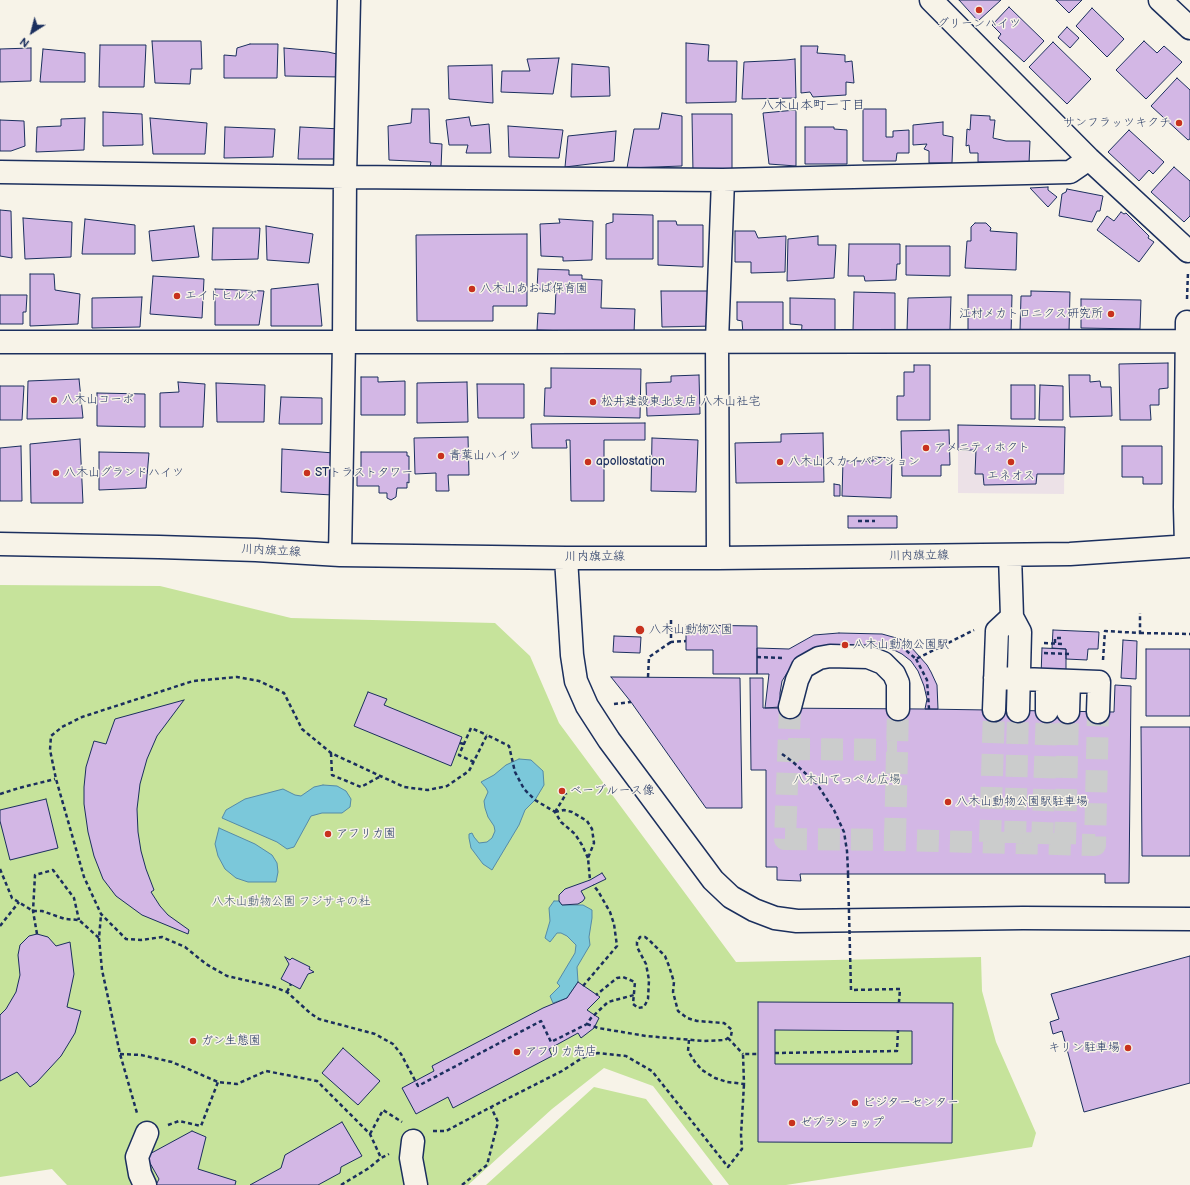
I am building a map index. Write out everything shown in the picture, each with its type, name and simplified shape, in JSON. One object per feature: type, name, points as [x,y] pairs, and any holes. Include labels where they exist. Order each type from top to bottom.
[{"type":"street","points":[[340,555],[349,0]]},
{"type":"street","points":[[931,0],[1089,159],[1189,250]]},
{"type":"street","points":[[1160,0],[1190,28]]},
{"type":"street","points":[[0,172],[723,180],[1070,172],[1089,159]]},
{"type":"street","points":[[718,558],[717,341],[723,180]]},
{"type":"street","points":[[0,342],[717,341],[1187,331],[1188,386],[1185,507],[1188,546]]},
{"type":"street","name":"川内旗立線","points":[[0,544],[256,550],[340,555],[566,558],[718,558],[1070,554],[1188,546]]},
{"type":"street","points":[[1010,555],[1012,618],[1020,632],[1018,711]]},
{"type":"street","points":[[566,558],[572,655],[576,681],[587,706],[609,740],[713,880],[731,897],[754,910],[776,918],[797,921],[1023,918],[1190,919]]},
{"type":"street","points":[[994,710],[997,630],[1012,618]]},
{"type":"street","points":[[790,707],[797,680],[803,667],[819,658],[830,656],[868,657],[883,663],[894,674],[898,683],[898,708]]},
{"type":"street","points":[[995,678],[1099,682],[1098,712]]},
{"type":"street","points":[[1047,680],[1057,711],[1069,681]]},
{"type":"street","points":[[146,1185],[140,1174],[137,1157],[147,1133]]},
{"type":"street","points":[[413,1141],[411,1158],[416,1185]]},
{"type":"path","points":[[1187,331],[1189,250]]},
{"type":"path","points":[[858,521],[875,521]]},
{"type":"path","points":[[1140,613],[1140,632]]},
{"type":"path","points":[[671,620],[671,642]]},
{"type":"path","points":[[1103,662],[1105,631],[1190,634]]},
{"type":"path","points":[[1055,643],[1055,638],[1062,638]]},
{"type":"path","points":[[648,677],[649,657],[671,642],[686,641]]},
{"type":"path","points":[[1044,643],[1062,644]]},
{"type":"path","points":[[1044,653],[1072,654]]},
{"type":"path","points":[[916,659],[927,680],[929,709]]},
{"type":"path","points":[[487,735],[469,771],[448,786],[428,790],[404,787],[331,752],[302,729],[284,694],[258,681],[237,677],[193,681],[82,717],[62,727],[51,736],[50,750],[56,779],[84,876],[101,914],[126,939],[141,940],[162,937],[184,947],[206,964],[227,976],[271,986],[287,992],[306,1010],[319,1019],[375,1034],[393,1044],[401,1054],[418,1086],[541,1021],[551,1042],[587,1024],[591,1018],[608,1002],[634,995]]},
{"type":"path","points":[[474,762],[459,755],[471,728],[509,746],[515,772],[524,789],[535,800],[555,812],[561,822],[574,834],[582,845],[588,858],[590,880]]},
{"type":"path","points":[[460,743],[464,744]]},
{"type":"path","points":[[331,752],[332,775],[361,787],[381,776]]},
{"type":"path","points":[[782,754],[817,784],[834,810],[844,832],[847,851],[851,990],[900,989],[899,1002]]},
{"type":"path","points":[[0,794],[56,779]]},
{"type":"path","points":[[555,812],[566,794],[564,793]]},
{"type":"path","points":[[555,812],[564,810],[572,812],[587,821],[594,836],[594,843],[588,858]]},
{"type":"path","points":[[0,869],[12,898],[33,911],[42,912],[65,919],[79,920]]},
{"type":"path","points":[[37,934],[33,911],[35,875],[53,870],[74,898],[79,920],[99,938]]},
{"type":"path","points":[[583,986],[617,946],[614,924],[610,912],[593,885]]},
{"type":"path","points":[[0,926],[19,902]]},
{"type":"path","points":[[101,914],[99,938],[102,970],[120,1054],[136,1112],[147,1133],[179,1122],[200,1126],[218,1082]]},
{"type":"path","points":[[587,1024],[598,1028],[646,1036],[689,1040],[725,1040],[731,1036],[732,1030],[724,1023],[696,1021],[686,1018],[678,1011],[674,992],[674,982],[665,956],[645,937],[640,937],[637,942],[637,947],[646,964],[649,980],[648,999],[644,1007],[638,1008],[633,1004],[634,982],[623,977],[617,978],[596,995]]},
{"type":"path","points":[[287,992],[291,984]]},
{"type":"path","points":[[775,1053],[897,1051],[898,1030]]},
{"type":"path","points":[[341,1185],[369,1168],[381,1158],[413,1141],[433,1131],[446,1131],[562,1071],[582,1058],[598,1053],[626,1056],[652,1071],[728,1167],[742,1149],[741,1135],[744,1084],[743,1054],[728,1038]]},
{"type":"path","points":[[689,1040],[688,1051],[694,1062],[702,1070],[715,1078],[727,1082],[744,1084]]},
{"type":"path","points":[[120,1054],[141,1055],[172,1062],[218,1082],[237,1084],[266,1072],[317,1081],[370,1134],[381,1158]]},
{"type":"path","points":[[743,1054],[758,1054]]},
{"type":"path","points":[[462,1185],[487,1165],[498,1122],[490,1107]]},
{"type":"path","points":[[370,1134],[383,1110],[411,1128],[413,1141]]},
{"type":"shaded area","name":"エネオス","points":[[958,425],[1065,427],[1064,494],[958,493]]},
{"type":"green space","name":"八木山動物公園 フジサキの杜","points":[[0,585],[160,586],[291,618],[495,623],[530,656],[559,723],[736,962],[981,957],[982,991],[996,1042],[1036,1133],[1032,1147],[786,1185],[729,1185],[653,1086],[604,1068],[552,1109],[468,1185],[67,1185],[52,1169],[0,1177]]},
{"type":"green space","points":[[594,1087],[646,1099],[713,1185],[486,1185]]},
{"type":"water","points":[[519,759],[531,760],[543,771],[544,785],[535,800],[525,810],[519,825],[492,870],[483,864],[471,848],[469,838],[469,834],[472,833],[479,843],[487,842],[492,838],[495,831],[485,808],[484,801],[488,792],[481,782],[494,775],[506,765]]},
{"type":"water","points":[[323,785],[337,786],[346,791],[351,799],[350,807],[342,813],[322,813],[311,816],[294,847],[287,849],[277,842],[222,818],[226,810],[245,799],[283,789],[295,795],[301,796],[314,787]]},
{"type":"water","points":[[219,828],[255,844],[272,855],[277,863],[278,872],[276,882],[248,882],[236,878],[225,869],[218,856],[215,844]]},
{"type":"water","points":[[554,901],[559,901],[562,905],[583,905],[592,910],[592,918],[589,937],[590,945],[577,967],[578,982],[567,998],[553,1003],[550,996],[560,986],[557,983],[575,953],[576,945],[567,936],[561,933],[557,933],[550,942],[545,938],[550,921],[549,908]]},
{"type":"building","name":"グリーンハイツ","points":[[959,0],[1001,0],[978,21]]},
{"type":"building","points":[[1056,0],[1082,0],[1069,13]]},
{"type":"building","points":[[1009,7],[1044,41],[1024,62],[998,38],[1001,34],[992,25]]},
{"type":"building","points":[[1092,8],[1124,39],[1107,57],[1076,26]]},
{"type":"building","points":[[1067,27],[1079,38],[1070,48],[1058,37]]},
{"type":"building","points":[[152,41],[201,41],[202,69],[191,69],[190,84],[155,83]]},
{"type":"building","points":[[1144,41],[1157,53],[1164,46],[1182,62],[1146,99],[1116,70]]},
{"type":"building","points":[[1053,42],[1091,79],[1067,104],[1029,67]]},
{"type":"building","points":[[686,43],[709,45],[708,61],[737,61],[736,102],[686,103]]},
{"type":"building","points":[[250,44],[278,44],[277,78],[224,78],[224,55],[236,56],[237,48]]},
{"type":"building","points":[[100,45],[146,45],[144,87],[99,87]]},
{"type":"building","points":[[801,46],[818,46],[817,53],[845,55],[845,62],[852,61],[854,83],[846,82],[846,95],[813,97],[810,92],[801,93]]},
{"type":"building","points":[[31,48],[31,81],[0,82],[0,49]]},
{"type":"building","points":[[284,48],[328,52],[341,55],[340,77],[285,76]]},
{"type":"building","points":[[43,49],[85,53],[85,82],[40,82]]},
{"type":"building","points":[[559,58],[553,94],[501,92],[502,71],[530,71],[527,59]]},
{"type":"building","points":[[795,59],[796,98],[742,99],[744,62]]},
{"type":"building","points":[[572,64],[609,67],[610,96],[571,97]]},
{"type":"building","points":[[492,65],[493,103],[449,99],[448,66]]},
{"type":"building","name":"サンフラッツキクチ","points":[[1177,78],[1190,90],[1190,139],[1188,140],[1151,106]]},
{"type":"building","points":[[412,109],[429,109],[430,143],[442,144],[441,168],[430,167],[431,162],[389,160],[388,126],[411,123]]},
{"type":"building","points":[[863,109],[886,109],[886,137],[893,137],[893,131],[909,130],[909,153],[897,153],[896,161],[863,161]]},
{"type":"building","points":[[796,110],[796,166],[769,164],[763,113]]},
{"type":"building","points":[[103,112],[142,114],[143,145],[103,146]]},
{"type":"building","points":[[662,113],[682,116],[682,166],[627,168],[634,129],[659,129]]},
{"type":"building","points":[[692,114],[732,114],[732,173],[693,173]]},
{"type":"building","points":[[971,115],[990,116],[990,120],[995,120],[993,138],[1006,141],[1030,141],[1029,163],[978,162],[978,153],[970,153],[969,145],[966,146],[967,129],[970,130]]},
{"type":"building","points":[[469,117],[471,126],[489,124],[491,153],[466,153],[468,145],[449,145],[446,120]]},
{"type":"building","points":[[85,118],[84,150],[36,152],[37,127],[61,126],[61,119]]},
{"type":"building","points":[[150,118],[207,123],[205,154],[153,154]]},
{"type":"building","points":[[0,120],[24,121],[25,146],[11,151],[0,151]]},
{"type":"building","points":[[943,122],[943,135],[953,137],[952,163],[929,163],[929,151],[924,149],[927,144],[913,145],[913,125]]},
{"type":"building","points":[[508,126],[563,130],[559,158],[509,157]]},
{"type":"building","points":[[225,127],[275,129],[273,157],[224,158]]},
{"type":"building","points":[[300,127],[341,129],[339,159],[298,159]]},
{"type":"building","points":[[805,127],[834,127],[834,129],[847,130],[847,164],[805,164]]},
{"type":"building","points":[[1129,130],[1164,162],[1153,174],[1149,170],[1139,181],[1108,152]]},
{"type":"building","points":[[616,131],[614,161],[565,167],[568,136]]},
{"type":"building","points":[[1174,167],[1190,181],[1190,216],[1184,222],[1151,192]]},
{"type":"building","points":[[1048,187],[1048,190],[1057,197],[1048,207],[1030,188]]},
{"type":"building","points":[[1067,189],[1103,196],[1100,211],[1097,211],[1092,222],[1059,216],[1062,194],[1066,192]]},
{"type":"building","points":[[0,210],[11,211],[12,258],[0,256]]},
{"type":"building","points":[[1121,212],[1124,214],[1126,213],[1149,236],[1148,238],[1154,242],[1139,262],[1097,230],[1107,216],[1114,221]]},
{"type":"building","points":[[613,214],[653,215],[653,259],[606,259],[606,224],[613,222]]},
{"type":"building","points":[[23,218],[72,222],[71,257],[25,259]]},
{"type":"building","points":[[85,219],[135,225],[135,254],[82,254]]},
{"type":"building","points":[[559,219],[593,221],[592,260],[563,261],[563,257],[541,256],[540,224],[560,223]]},
{"type":"building","points":[[658,221],[676,221],[677,225],[703,225],[703,267],[658,265]]},
{"type":"building","points":[[975,223],[986,223],[991,228],[990,231],[1017,233],[1016,270],[965,268],[967,241],[971,241],[971,227]]},
{"type":"building","points":[[194,226],[199,257],[152,261],[149,231]]},
{"type":"building","points":[[266,226],[313,234],[309,263],[267,260]]},
{"type":"building","points":[[213,228],[260,228],[258,259],[212,260]]},
{"type":"building","points":[[735,231],[755,231],[758,238],[786,236],[785,272],[751,273],[751,262],[735,262]]},
{"type":"building","name":"八木山あおば保育園","points":[[527,234],[527,306],[493,306],[493,321],[417,321],[416,235]]},
{"type":"building","points":[[818,236],[818,245],[836,245],[834,278],[787,281],[788,239]]},
{"type":"building","points":[[849,244],[900,244],[900,264],[897,264],[896,280],[865,281],[864,276],[848,276]]},
{"type":"building","points":[[906,246],[950,246],[950,276],[906,275]]},
{"type":"building","points":[[538,269],[569,270],[569,275],[582,275],[582,279],[602,280],[601,308],[635,309],[634,333],[537,330],[538,313],[555,314],[556,290],[537,289]]},
{"type":"building","points":[[30,274],[54,274],[55,290],[80,294],[78,324],[30,326]]},
{"type":"building","name":"エイトヒルズ","points":[[153,276],[204,279],[202,318],[150,314]]},
{"type":"building","points":[[318,284],[322,326],[271,326],[271,289]]},
{"type":"building","points":[[215,289],[264,291],[259,325],[215,325]]},
{"type":"building","points":[[661,291],[715,291],[716,326],[662,327]]},
{"type":"building","points":[[1031,291],[1070,292],[1069,332],[1020,330],[1021,296],[1031,296]]},
{"type":"building","points":[[854,292],[895,293],[895,330],[853,330]]},
{"type":"building","points":[[0,295],[27,295],[26,312],[23,312],[23,324],[0,324]]},
{"type":"building","points":[[968,295],[1012,295],[1011,335],[968,335]]},
{"type":"building","points":[[142,297],[140,327],[92,328],[92,298]]},
{"type":"building","points":[[951,297],[950,330],[907,331],[908,298]]},
{"type":"building","points":[[790,298],[835,299],[835,337],[801,337],[802,325],[790,324]]},
{"type":"building","name":"江村メカトロニクス研究所","points":[[1081,299],[1141,300],[1140,329],[1081,328]]},
{"type":"building","points":[[737,302],[783,302],[783,333],[743,334],[742,321],[737,320]]},
{"type":"building","points":[[1168,363],[1168,388],[1159,389],[1159,405],[1150,405],[1151,420],[1120,420],[1119,364]]},
{"type":"building","points":[[914,365],[930,365],[930,420],[897,420],[897,396],[904,396],[904,372],[914,372]]},
{"type":"building","name":"松井建設東北支店 八木山社宅","points":[[551,368],[641,369],[640,418],[544,416],[545,388],[551,388]]},
{"type":"building","points":[[699,375],[700,414],[647,416],[646,383],[671,382],[671,376]]},
{"type":"building","points":[[1069,375],[1090,375],[1090,382],[1100,381],[1101,387],[1111,387],[1112,416],[1070,417]]},
{"type":"building","points":[[361,377],[378,377],[378,382],[405,381],[405,415],[361,415]]},
{"type":"building","name":"八木山コーポ","points":[[79,379],[83,418],[27,419],[28,381]]},
{"type":"building","points":[[178,382],[205,384],[203,427],[160,427],[160,393],[179,392]]},
{"type":"building","points":[[467,382],[468,422],[417,423],[417,383]]},
{"type":"building","points":[[216,383],[265,385],[264,422],[217,422]]},
{"type":"building","points":[[477,384],[524,384],[524,418],[478,418]]},
{"type":"building","points":[[1011,385],[1035,385],[1035,419],[1011,419]]},
{"type":"building","points":[[1040,385],[1063,386],[1063,420],[1039,420]]},
{"type":"building","points":[[0,386],[24,386],[22,420],[0,420]]},
{"type":"building","points":[[97,393],[145,394],[145,427],[97,426]]},
{"type":"building","points":[[281,397],[322,398],[322,424],[279,424]]},
{"type":"building","points":[[645,423],[645,440],[604,440],[604,501],[571,501],[570,440],[566,440],[567,448],[532,448],[531,424]]},
{"type":"building","name":"エネオス","points":[[958,425],[1065,427],[1064,474],[1037,474],[1036,484],[984,485],[983,474],[975,474],[976,450],[958,450]]},
{"type":"building","name":"アメニティホクト","points":[[949,430],[950,465],[941,465],[941,476],[902,476],[901,431]]},
{"type":"building","name":"八木山スカイパンション","points":[[823,433],[824,482],[736,483],[735,443],[781,442],[781,434]]},
{"type":"building","name":"青葉山ハイツ","points":[[468,437],[469,475],[448,475],[449,491],[436,491],[436,473],[415,474],[414,438]]},
{"type":"building","points":[[652,438],[698,440],[696,492],[651,491]]},
{"type":"building","name":"八木山グランドハイツ","points":[[80,439],[83,503],[31,503],[30,444]]},
{"type":"building","points":[[21,446],[22,501],[0,501],[0,448]]},
{"type":"building","points":[[1122,446],[1162,446],[1162,484],[1143,484],[1143,477],[1122,477]]},
{"type":"building","name":"STトラストタワー","points":[[282,449],[334,453],[332,495],[281,492]]},
{"type":"building","points":[[99,452],[149,453],[146,488],[99,490]]},
{"type":"building","points":[[361,452],[407,452],[407,456],[409,456],[409,483],[407,482],[407,488],[397,488],[396,497],[391,500],[387,498],[387,493],[379,493],[379,486],[357,486],[357,472],[361,472]]},
{"type":"building","points":[[873,457],[892,458],[891,498],[842,496],[843,461],[873,461]]},
{"type":"building","points":[[834,484],[840,485],[840,496],[834,496]]},
{"type":"building","points":[[848,516],[897,516],[897,528],[848,528]]},
{"type":"building","points":[[686,625],[757,626],[757,674],[713,674],[713,650],[686,650]]},
{"type":"building","points":[[1053,630],[1099,632],[1098,649],[1088,649],[1087,660],[1066,659],[1066,649],[1052,648]]},
{"type":"building","points":[[839,633],[882,634],[900,639],[911,647],[927,665],[937,685],[938,709],[925,709],[927,699],[918,671],[911,661],[902,654],[894,650],[878,647],[839,646],[792,665],[782,681],[780,707],[765,708],[769,674],[757,674],[757,648],[789,649],[814,635]]},
{"type":"building","points":[[614,636],[641,637],[640,653],[613,652]]},
{"type":"building","points":[[1123,640],[1137,641],[1136,679],[1121,678]]},
{"type":"building","points":[[1042,648],[1066,649],[1066,676],[1041,676]]},
{"type":"building","points":[[1146,649],[1190,649],[1190,716],[1146,716]]},
{"type":"building","points":[[611,677],[740,678],[742,808],[706,808],[631,702]]},
{"type":"building","name":"八木山動物公園駅駐車場","points":[[750,678],[763,678],[763,708],[1114,712],[1115,685],[1131,686],[1129,883],[1105,883],[1105,874],[800,874],[801,881],[777,880],[777,867],[766,867],[766,770],[751,770]]},
{"type":"building","points":[[368,692],[387,699],[384,705],[462,737],[451,766],[354,726]]},
{"type":"building","points":[[184,700],[157,736],[147,759],[140,784],[137,809],[141,851],[154,890],[151,892],[168,915],[189,930],[188,934],[142,915],[116,896],[103,879],[94,856],[88,832],[84,804],[86,767],[94,741],[106,744],[115,719]]},
{"type":"building","points":[[1141,727],[1190,727],[1190,856],[1142,856]]},
{"type":"building","points":[[46,799],[58,848],[10,860],[0,821],[0,810]]},
{"type":"building","points":[[602,873],[606,879],[581,891],[585,898],[583,901],[578,904],[562,905],[559,901],[559,895],[565,889],[590,880]]},
{"type":"building","points":[[37,934],[48,937],[56,946],[70,942],[74,974],[67,1007],[81,1011],[75,1033],[61,1056],[37,1082],[30,1087],[17,1072],[0,1081],[0,1015],[6,1009],[16,992],[20,975],[18,955],[20,945],[29,936]]},
{"type":"building","name":"キリン駐車場","points":[[1190,956],[1190,1083],[1084,1112],[1062,1031],[1053,1034],[1050,1022],[1059,1019],[1051,994]]},
{"type":"building","points":[[285,957],[290,960],[292,958],[310,967],[309,969],[314,972],[308,974],[300,989],[281,979],[289,964]]},
{"type":"building","points":[[578,982],[600,997],[587,1010],[599,1018],[594,1028],[581,1038],[578,1033],[549,1049],[552,1056],[453,1108],[448,1097],[416,1114],[402,1088],[434,1071],[432,1066],[543,1008],[567,998]]},
{"type":"building","name":"ビジターセンター","points":[[758,1002],[953,1003],[952,1143],[758,1142]],"holes":[[[775,1030],[912,1031],[912,1064],[775,1064]]]},
{"type":"building","points":[[343,1048],[380,1081],[358,1105],[322,1073]]},
{"type":"building","points":[[342,1122],[362,1156],[341,1167],[340,1173],[318,1185],[250,1185],[281,1168],[285,1155]]},
{"type":"building","points":[[192,1131],[206,1137],[198,1169],[236,1181],[235,1185],[156,1185],[159,1179],[146,1156]]},
{"type":"tunnel","points":[[790,707],[785,839],[1095,845],[1098,712]]},
{"type":"tunnel","points":[[895,840],[898,709]]},
{"type":"tunnel","points":[[990,842],[994,710]]},
{"type":"tunnel","points":[[1015,843],[1018,711]]},
{"type":"tunnel","points":[[1042,844],[1047,711]]},
{"type":"tunnel","points":[[1065,844],[1068,712]]},
{"type":"tunnel","points":[[788,749],[897,750]]},
{"type":"place","name":"グリーンハイツ","points":[[979,10]]},
{"type":"place","name":"サンフラッツキクチ","points":[[1179,123]]},
{"type":"place","name":"八木山あおば保育園","points":[[472,289]]},
{"type":"place","name":"エイトヒルズ","points":[[177,296]]},
{"type":"place","name":"江村メカトロニクス研究所","points":[[1111,314]]},
{"type":"place","name":"八木山コーポ","points":[[54,400]]},
{"type":"place","name":"松井建設東北支店 八木山社宅","points":[[593,402]]},
{"type":"place","name":"アメニティホクト","points":[[926,448]]},
{"type":"place","name":"青葉山ハイツ","points":[[441,456]]},
{"type":"place","name":"apollostation","points":[[588,462]]},
{"type":"place","name":"八木山スカイパンション","points":[[780,462]]},
{"type":"place","name":"エネオス","points":[[1011,462]]},
{"type":"place","name":"八木山グランドハイツ","points":[[56,473]]},
{"type":"place","name":"STトラストタワー","points":[[307,473]]},
{"type":"place","name":"八木山動物公園","points":[[640,630]]},
{"type":"place","name":"八木山動物公園駅","points":[[845,645]]},
{"type":"place","name":"ベーブルース像","points":[[562,791]]},
{"type":"place","name":"八木山動物公園駅駐車場","points":[[948,802]]},
{"type":"place","name":"アフリカ園","points":[[328,834]]},
{"type":"place","name":"ガン生態園","points":[[193,1041]]},
{"type":"place","name":"キリン駐車場","points":[[1128,1048]]},
{"type":"place","name":"アフリカ売店","points":[[517,1052]]},
{"type":"place","name":"ビジターセンター","points":[[855,1103]]},
{"type":"place","name":"ゼブラショップ","points":[[792,1123]]},
{"type":"district","name":"八木山本町一丁目","points":[[813,106]]},
{"type":"park label","name":"八木山てっぺん広場","points":[[847,780]]}]
